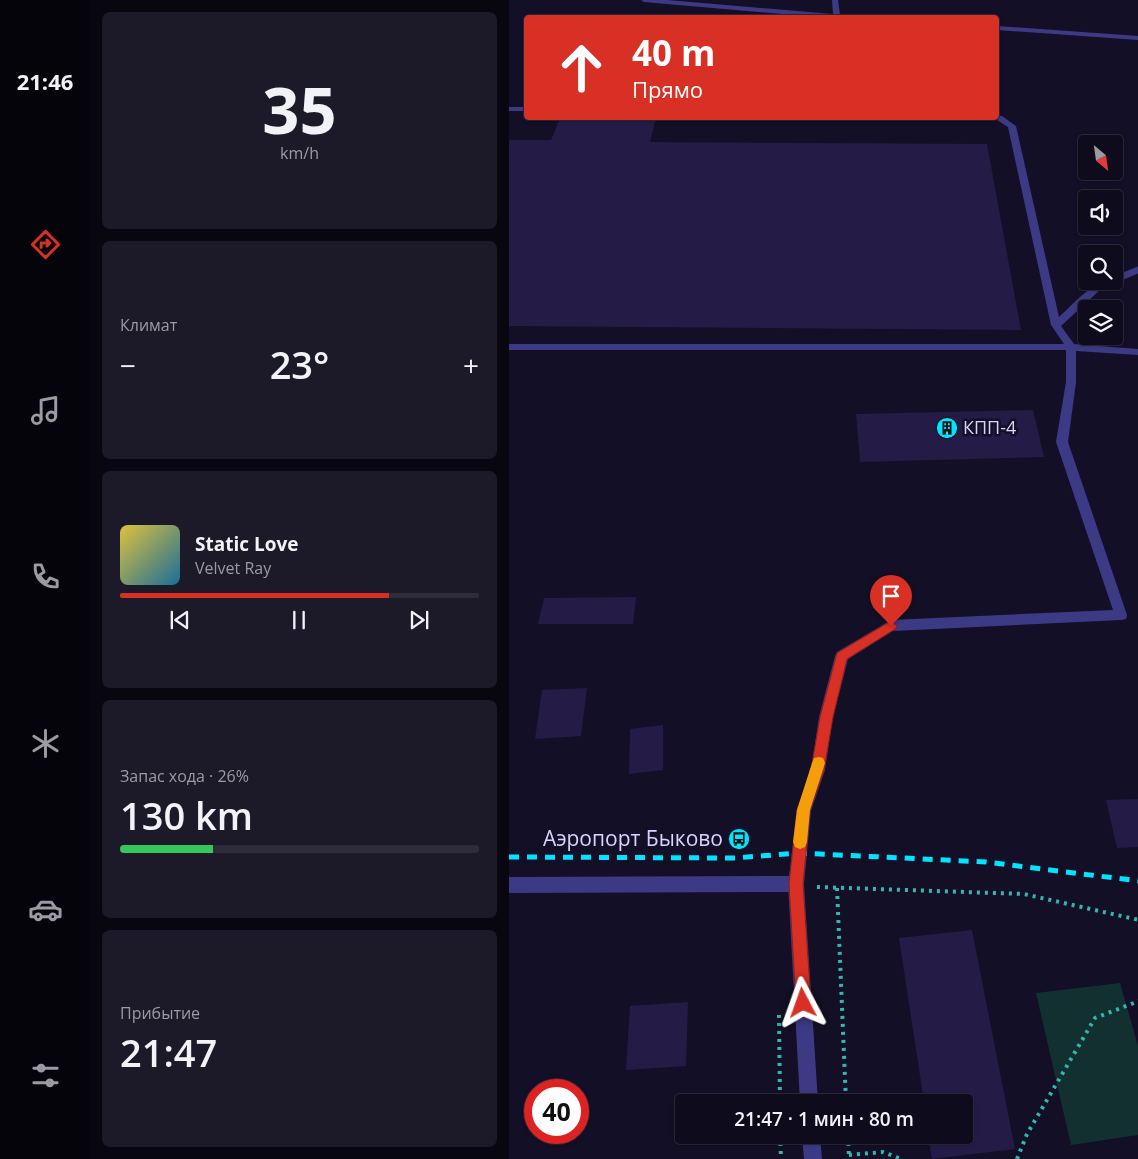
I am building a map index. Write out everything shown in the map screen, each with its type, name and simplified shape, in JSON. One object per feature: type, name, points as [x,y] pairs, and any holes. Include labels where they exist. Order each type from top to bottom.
[{"type":"street","points":[[644,0],[825,15]]},
{"type":"street","points":[[835,0],[837,15]]},
{"type":"street","points":[[999,28],[1138,38]]},
{"type":"street","points":[[509,109],[524,109]]},
{"type":"street","points":[[809,1094],[796,884],[804,810],[818,770],[826,717],[842,656],[891,626],[1121,615],[1062,442],[1071,382],[1071,347],[1056,325],[1012,126],[999,118]]},
{"type":"street","points":[[1123,275],[1138,269]]},
{"type":"street","points":[[1056,325],[1096,290]]},
{"type":"street","points":[[509,347],[1071,347],[1138,352]]},
{"type":"street","points":[[509,885],[796,884]]},
{"type":"street","points":[[812,1144],[813,1159]]},
{"type":"path","points":[[796,884],[837,888],[1024,894],[1138,920]]},
{"type":"path","points":[[837,888],[846,1094]]},
{"type":"path","points":[[1017,1159],[1027,1134],[1095,1018],[1138,1001]]},
{"type":"path","points":[[780,1144],[781,1159]]},
{"type":"path","points":[[848,1144],[849,1157],[883,1152],[901,1159]]},
{"type":"green space","points":[[1120,983],[1138,1046],[1138,1135],[1071,1145],[1036,993]]},
{"type":"building","points":[[559,120],[656,120],[650,142],[987,144],[1021,330],[509,326],[509,140],[551,140]]},
{"type":"building","name":"КПП-4","points":[[1033,410],[1044,457],[860,462],[856,414]]},
{"type":"building","points":[[636,597],[633,624],[538,624],[544,598]]},
{"type":"building","points":[[587,688],[581,736],[535,739],[542,690]]},
{"type":"building","points":[[663,725],[663,770],[629,774],[630,729]]},
{"type":"building","points":[[1139,799],[1139,847],[1117,848],[1106,800]]},
{"type":"building","points":[[972,930],[1015,1149],[932,1159],[930,1144],[973,1144],[973,1094],[923,1094],[899,938]]},
{"type":"building","points":[[688,1002],[686,1066],[626,1070],[630,1006]]},
{"type":"railway","points":[[509,857],[735,858],[798,853],[986,862],[1139,881]]},
{"type":"slow traffic","points":[[800,842],[804,810],[819,763]]},
{"type":"place","name":"КПП-4","points":[[947,428]]},
{"type":"place","name":"Аэропорт Быково","points":[[739,839]]},
{"type":"route","points":[[803,1003],[796,884],[804,810],[818,770],[826,717],[842,656],[891,626]]}]
